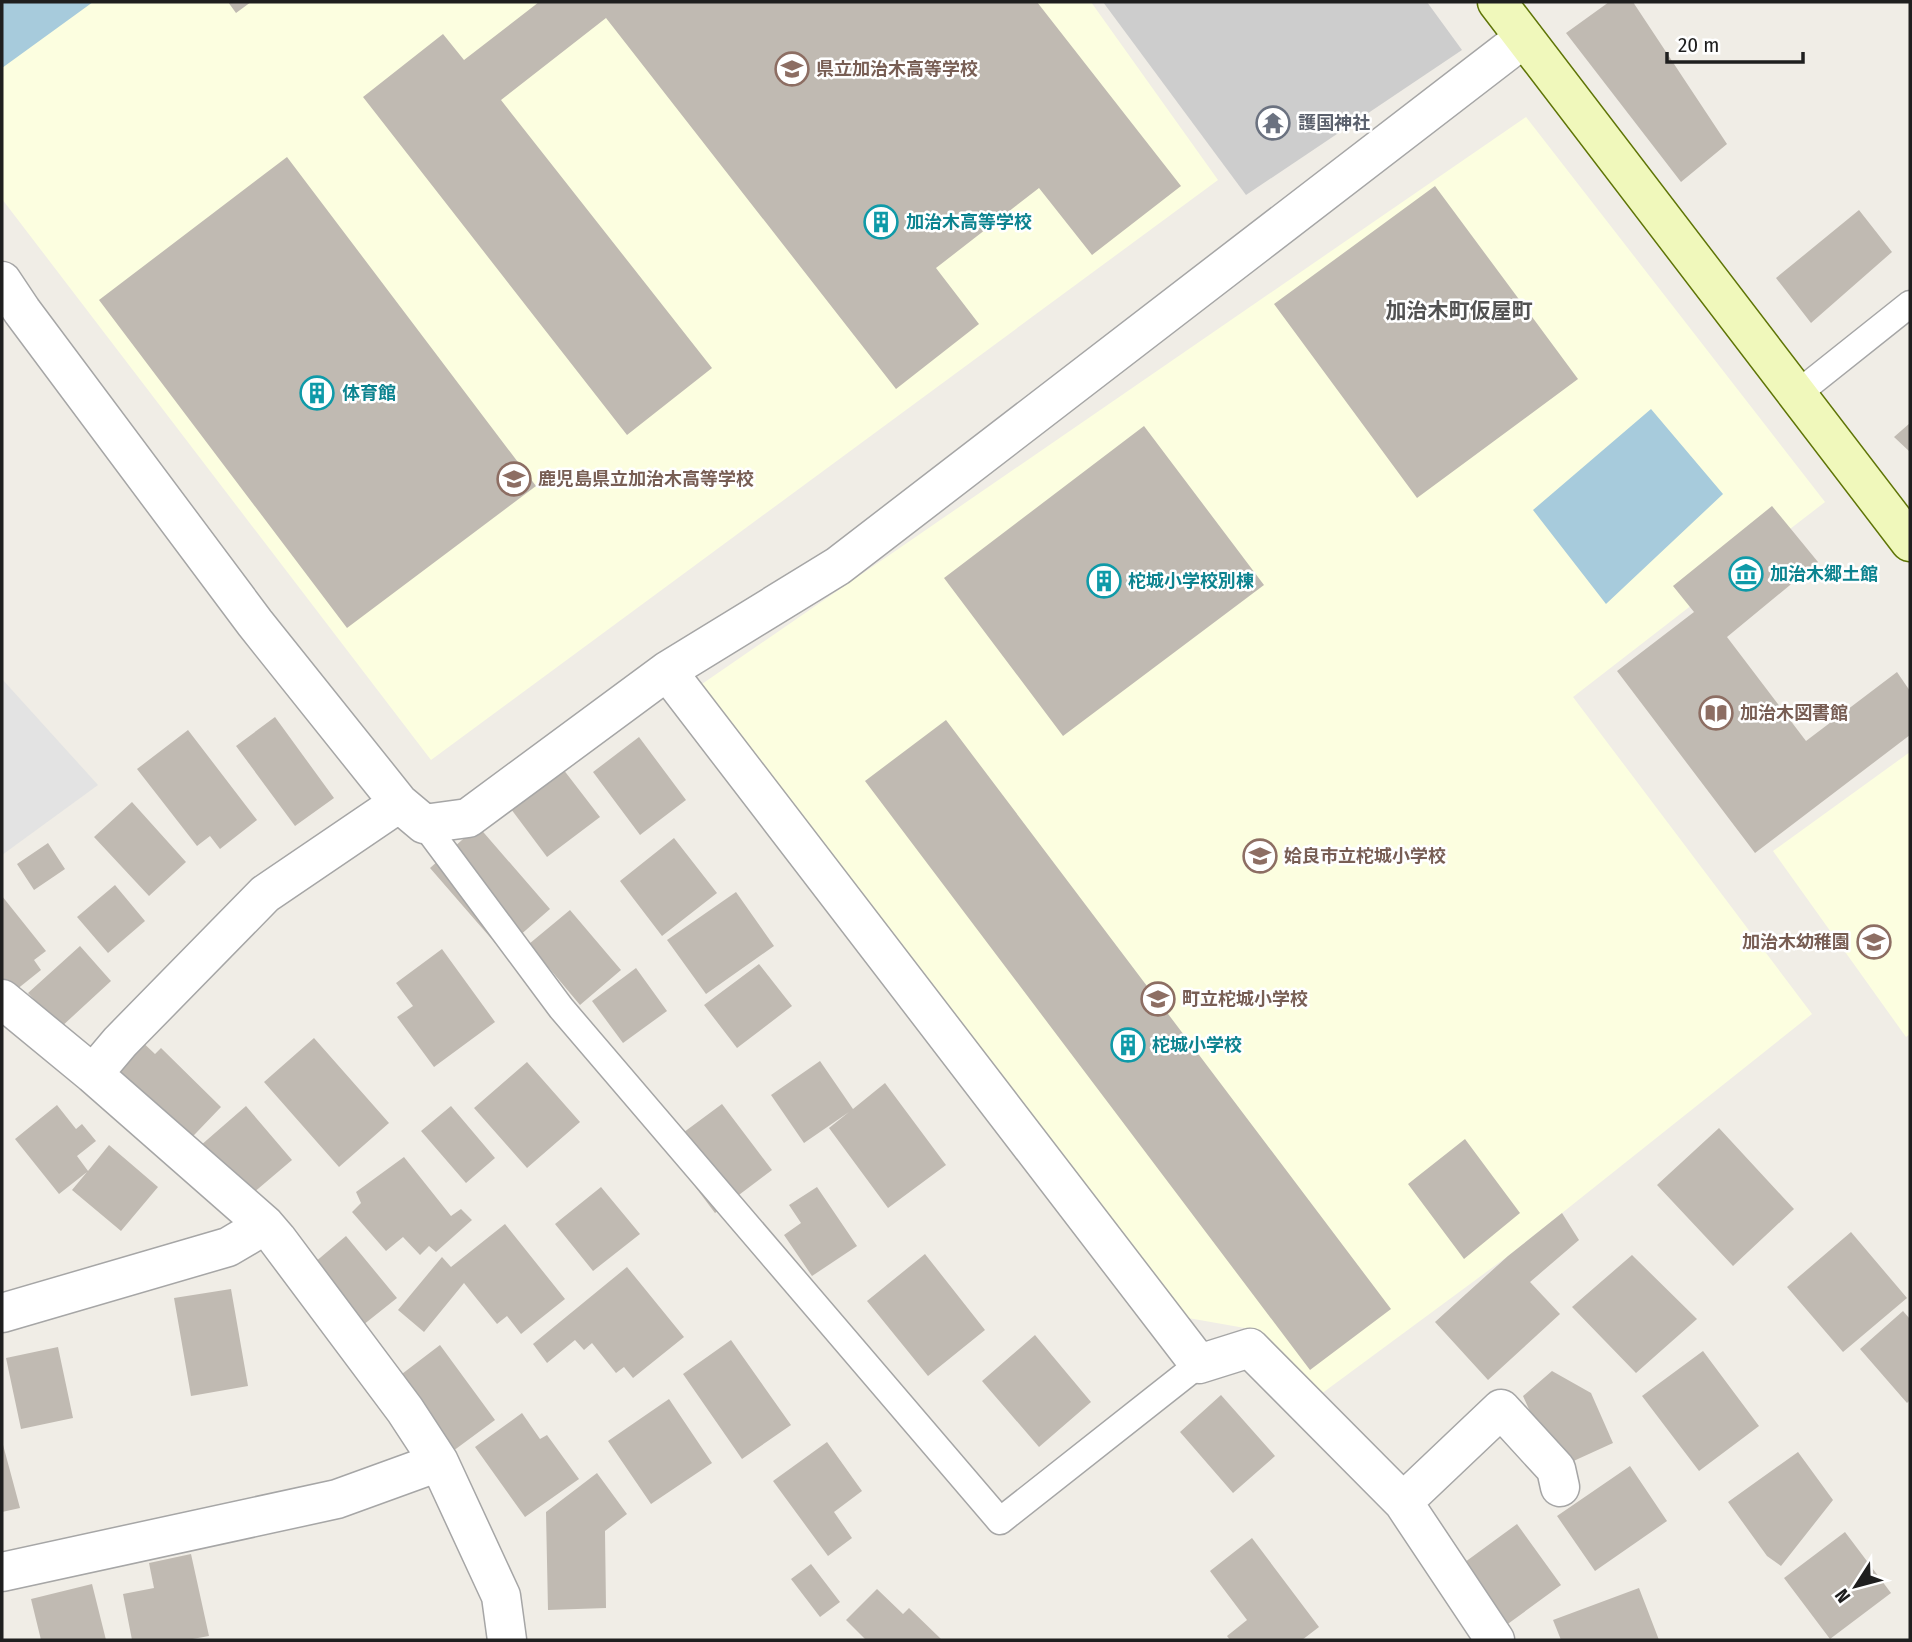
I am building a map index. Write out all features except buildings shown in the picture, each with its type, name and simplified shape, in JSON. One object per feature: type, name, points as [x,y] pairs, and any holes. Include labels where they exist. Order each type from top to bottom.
[{"type":"street","points":[[1497,2],[1910,542]]},
{"type":"street","points":[[93,1074],[120,1042],[265,894],[412,814],[468,818],[667,671],[838,566],[1524,38]]},
{"type":"street","points":[[2,281],[247,612],[412,814]]},
{"type":"street","points":[[667,671],[1199,1364],[1251,1348],[1403,1502],[1495,1640]]},
{"type":"street","points":[[2,999],[93,1074],[265,1225],[384,1380],[439,1462],[501,1596],[508,1640]]},
{"type":"street","points":[[2,1313],[228,1247],[265,1225]]},
{"type":"street","points":[[1403,1502],[1501,1409],[1556,1468],[1560,1487]]},
{"type":"street","points":[[2,1572],[337,1499],[439,1462]]},
{"type":"lane","points":[[1797,394],[1910,304]]},
{"type":"lane","points":[[412,814],[561,1008],[1000,1521],[1199,1364]]},
{"type":"shaded area","name":"鹿児島県立加治木高等学校","points":[[2,2],[1091,2],[1218,180],[431,760],[2,199]]},
{"type":"shaded area","name":"護国神社","points":[[1103,2],[1427,2],[1462,50],[1246,195]]},
{"type":"shaded area","name":"姶良市立柁城小学校","points":[[1526,117],[1825,502],[1573,697],[1812,1014],[1508,1256],[1317,1397],[1256,1330],[1177,1316],[699,686]]},
{"type":"shaded area","points":[[2,679],[98,785],[2,855]]},
{"type":"shaded area","name":"加治木幼稚園","points":[[1910,752],[1910,1034],[1906,1037],[1773,851]]},
{"type":"water","points":[[2,2],[93,2],[2,68]]},
{"type":"water","points":[[1651,409],[1723,494],[1606,604],[1533,510]]},
{"type":"place","name":"県立加治木高等学校","points":[[792,69]]},
{"type":"place","name":"護国神社","points":[[1273,123]]},
{"type":"place","name":"加治木高等学校","points":[[881,222]]},
{"type":"place","name":"体育館","points":[[317,393]]},
{"type":"place","name":"鹿児島県立加治木高等学校","points":[[514,479]]},
{"type":"place","name":"加治木郷土館","points":[[1746,574]]},
{"type":"place","name":"柁城小学校別棟","points":[[1104,581]]},
{"type":"place","name":"加治木図書館","points":[[1716,713]]},
{"type":"place","name":"姶良市立柁城小学校","points":[[1260,856]]},
{"type":"place","name":"加治木幼稚園","points":[[1874,942]]},
{"type":"place","name":"町立柁城小学校","points":[[1158,999]]},
{"type":"place","name":"柁城小学校","points":[[1128,1045]]},
{"type":"district","name":"加治木町仮屋町","points":[[1459,311]]}]
